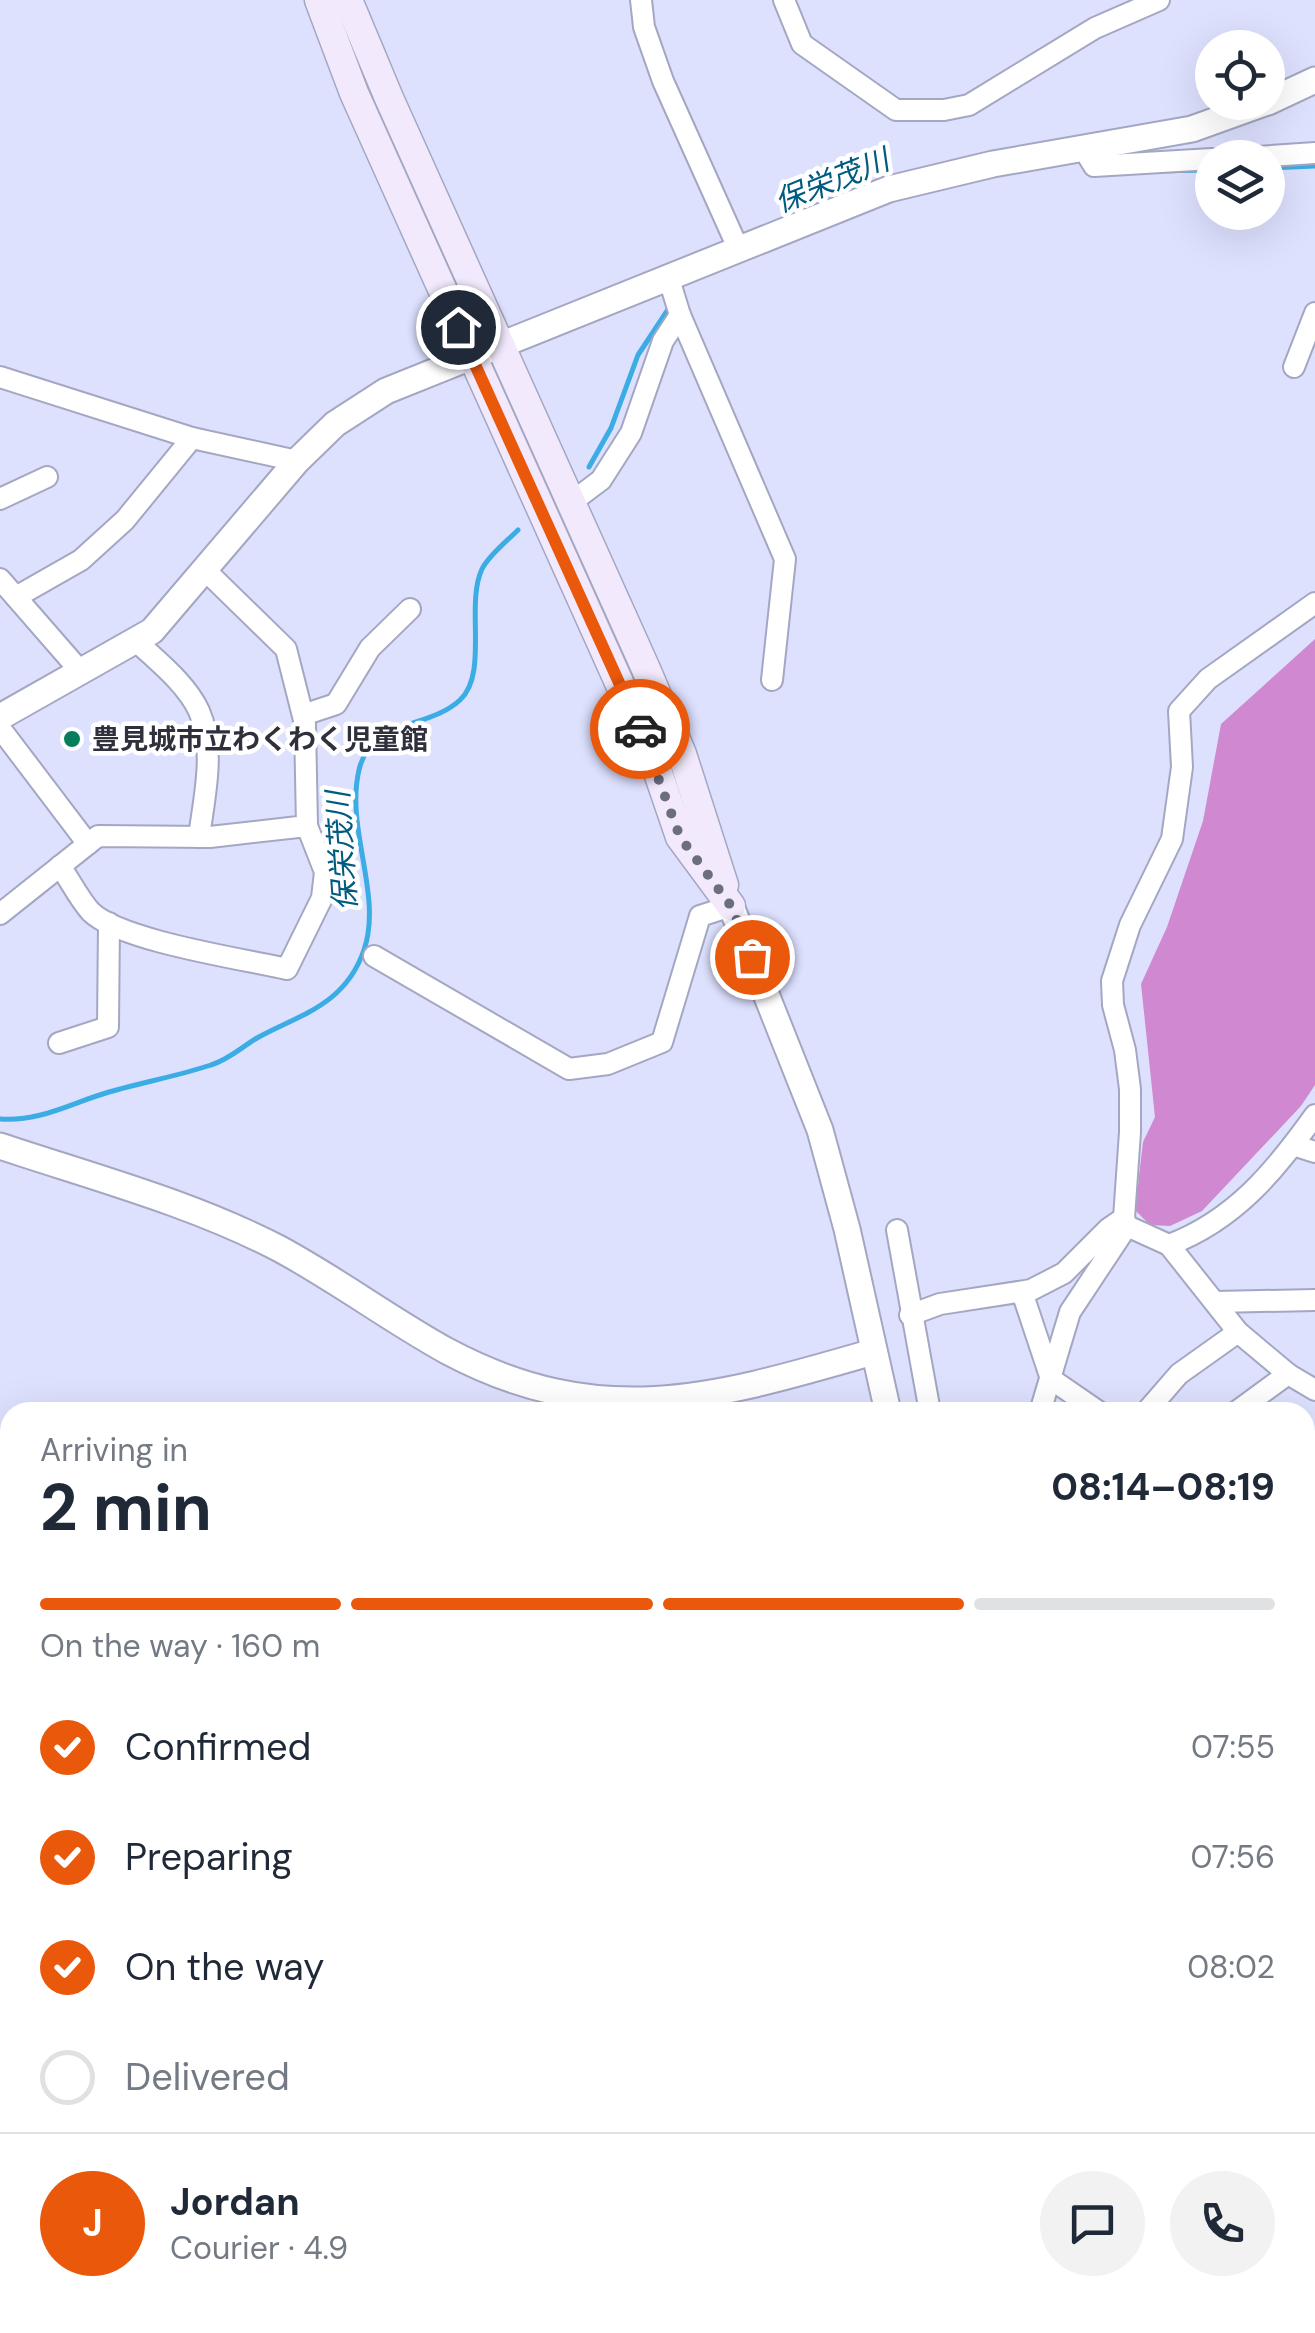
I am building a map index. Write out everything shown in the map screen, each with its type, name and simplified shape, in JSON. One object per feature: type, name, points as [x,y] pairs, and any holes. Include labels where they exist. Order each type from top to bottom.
[{"type":"main road","points":[[319,0],[354,93],[639,726],[680,837],[731,906]]},
{"type":"main road","points":[[348,0],[682,754],[731,906]]},
{"type":"street","points":[[642,0],[644,28],[663,81],[738,248]]},
{"type":"street","points":[[784,0],[802,44],[896,110],[944,110],[969,105],[1095,28],[1159,0]]},
{"type":"street","points":[[1285,94],[1315,80]]},
{"type":"street","points":[[0,717],[152,630],[297,461],[335,424],[386,391],[889,189],[993,164],[1192,129],[1217,120]]},
{"type":"street","points":[[1083,148],[1094,166],[1195,160]]},
{"type":"street","points":[[1285,155],[1315,153]]},
{"type":"street","points":[[668,276],[680,315],[785,560],[772,680]]},
{"type":"street","points":[[1294,367],[1315,313]]},
{"type":"street","points":[[573,501],[601,480],[632,434],[663,341],[680,315]]},
{"type":"street","points":[[0,377],[192,438],[297,461]]},
{"type":"street","points":[[16,597],[81,560],[114,530],[192,438]]},
{"type":"street","points":[[0,499],[47,477]]},
{"type":"street","points":[[60,866],[92,913],[109,923],[154,939],[287,969],[322,898],[325,872],[307,826],[303,714],[286,650],[205,570]]},
{"type":"street","points":[[0,579],[81,672]]},
{"type":"street","points":[[1043,1402],[1070,1312],[1126,1222],[1130,1089],[1112,981],[1130,925],[1172,840],[1182,766],[1179,711],[1208,679],[1315,603]]},
{"type":"street","points":[[303,714],[336,704],[370,648],[410,608]]},
{"type":"street","points":[[135,640],[182,686],[199,711],[207,769],[200,837]]},
{"type":"street","points":[[0,728],[88,844]]},
{"type":"street","points":[[0,914],[98,836],[200,837],[307,826]]},
{"type":"street","points":[[374,956],[570,1069],[608,1064],[662,1042],[700,916],[731,906],[820,1130],[847,1229],[886,1402]]},
{"type":"street","points":[[59,1043],[108,1027],[109,923]]},
{"type":"street","points":[[1169,1245],[1198,1234],[1235,1210],[1315,1115]]},
{"type":"street","points":[[1293,1145],[1315,1152]]},
{"type":"street","points":[[0,1146],[196,1212],[275,1247],[447,1350],[498,1374],[550,1391],[640,1402],[692,1398],[874,1352]]},
{"type":"street","points":[[910,1315],[940,1304],[1022,1292],[1064,1273],[1108,1229],[1126,1222],[1169,1245],[1238,1332],[1288,1374],[1314,1387]]},
{"type":"street","points":[[897,1230],[928,1402]]},
{"type":"street","points":[[1022,1292],[1051,1379],[1084,1402]]},
{"type":"street","points":[[1215,1302],[1315,1300]]},
{"type":"street","points":[[1155,1402],[1179,1374],[1238,1332]]},
{"type":"street","points":[[1250,1402],[1288,1374]]},
{"type":"shaded area","points":[[1315,639],[1315,1085],[1301,1106],[1202,1211],[1170,1226],[1150,1225],[1135,1210],[1143,1142],[1155,1117],[1141,984],[1167,927],[1203,821],[1221,724]]},
{"type":"waterway","name":"保栄茂川","points":[[1285,167],[1315,166]]},
{"type":"waterway","name":"保栄茂川","points":[[1146,171],[1195,170]]},
{"type":"waterway","name":"保栄茂川","points":[[589,467],[611,428],[638,355],[669,308]]},
{"type":"waterway","name":"保栄茂川","points":[[0,1119],[42,1115],[217,1063],[320,1006],[345,984],[356,969],[369,929],[356,792],[365,753],[388,733],[447,709],[469,688],[475,656],[477,584],[494,553],[518,530]]},
{"type":"way so far","points":[[640,729],[680,837],[731,906],[752,957]]},
{"type":"place","name":"豊見城市立わくわく児童館","points":[[72,739]]},
{"type":"route","points":[[458,327],[640,729]]}]
